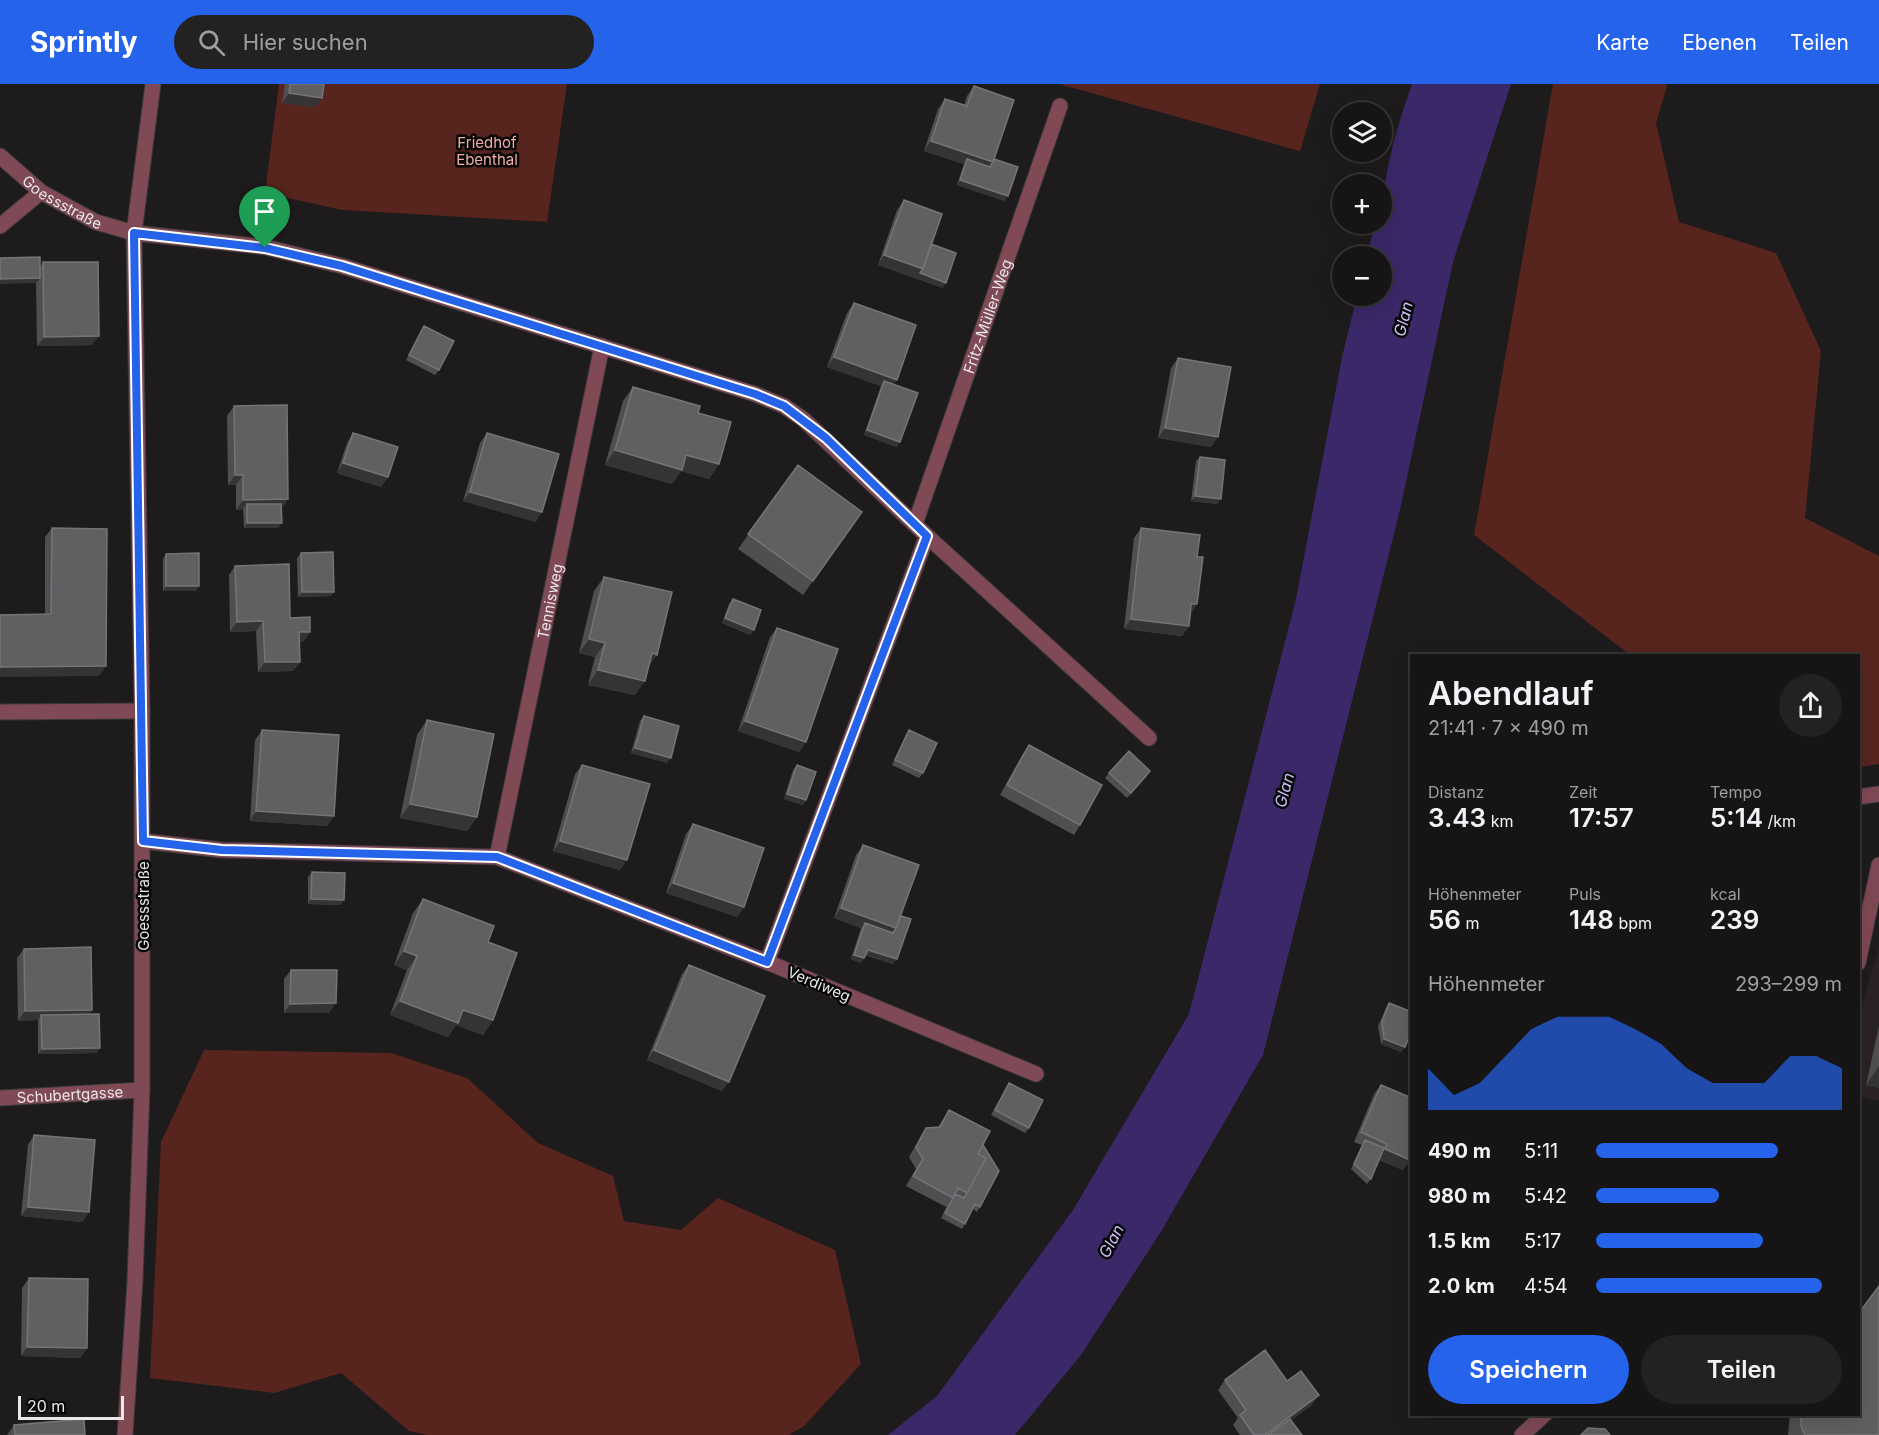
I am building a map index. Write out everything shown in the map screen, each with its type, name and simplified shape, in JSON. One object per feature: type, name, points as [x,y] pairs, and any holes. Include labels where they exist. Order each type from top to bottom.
[{"type":"street","name":"Goessstraße","points":[[125,1435],[135,1281],[142,1090],[142,711],[134,233],[153,84]]},
{"type":"street","name":"Fritz-Müller-Weg","points":[[915,524],[1060,106]]},
{"type":"street","name":"Goessstraße","points":[[0,156],[41,192],[96,222],[134,233]]},
{"type":"street","points":[[0,226],[41,192]]},
{"type":"street","points":[[134,233],[221,241],[342,266],[755,394],[784,406],[826,438],[927,536],[1149,738]]},
{"type":"street","name":"Tennisweg","points":[[497,857],[602,346]]},
{"type":"street","points":[[767,962],[927,536]]},
{"type":"street","points":[[0,712],[142,711]]},
{"type":"street","points":[[1860,797],[1879,794]]},
{"type":"street","name":"Verdiweg","points":[[143,841],[222,850],[497,857],[767,962],[1036,1074]]},
{"type":"street","points":[[1860,954],[1879,865]]},
{"type":"street","name":"Schubertgasse","points":[[0,1098],[142,1090]]},
{"type":"street","points":[[1522,1435],[1543,1416]]},
{"type":"shaded area","points":[[1879,948],[1879,1101],[1860,1097],[1860,1011]]},
{"type":"green space","name":"Friedhof Ebenthal","points":[[279,84],[567,84],[547,222],[342,210],[265,193]]},
{"type":"green space","points":[[1059,84],[1320,84],[1300,151]]},
{"type":"green space","points":[[1553,84],[1665,84],[1667,86],[1656,123],[1679,222],[1776,253],[1821,351],[1805,518],[1879,556],[1879,764],[1860,767],[1860,654],[1629,654],[1474,535]]},
{"type":"green space","points":[[204,1050],[391,1053],[467,1078],[538,1143],[613,1176],[624,1221],[681,1230],[718,1198],[835,1250],[861,1364],[804,1426],[789,1435],[428,1435],[409,1431],[341,1373],[274,1393],[150,1378],[161,1142]]},
{"type":"water","name":"Glan","points":[[1412,84],[1511,84],[1453,262],[1400,510],[1263,1055],[1162,1230],[1081,1355],[1015,1435],[888,1435],[937,1396],[1073,1210],[1189,1014],[1296,599],[1342,357],[1355,306],[1392,306],[1392,246],[1370,246],[1372,234],[1392,234],[1392,174],[1387,174],[1389,162],[1392,162],[1392,150]]},
{"type":"building","points":[[290,84],[324,84],[322,98],[289,93]]},
{"type":"building","points":[[974,86],[1014,100],[993,162],[931,141],[945,99],[967,106]]},
{"type":"building","points":[[967,159],[990,167],[994,159],[1018,167],[1008,196],[960,180]]},
{"type":"building","points":[[904,200],[942,214],[923,269],[884,255]]},
{"type":"building","points":[[931,244],[956,253],[946,283],[920,273]]},
{"type":"building","points":[[40,257],[40,278],[0,279],[0,258]]},
{"type":"building","points":[[43,262],[98,262],[99,336],[44,337]]},
{"type":"building","points":[[854,303],[916,325],[897,380],[834,357]]},
{"type":"building","points":[[424,326],[454,341],[439,370],[409,355]]},
{"type":"building","points":[[1178,358],[1231,367],[1218,437],[1165,428]]},
{"type":"building","points":[[884,381],[918,393],[900,442],[867,430]]},
{"type":"building","points":[[633,387],[700,406],[698,413],[731,422],[719,464],[686,455],[682,470],[615,450]]},
{"type":"building","points":[[287,405],[288,499],[243,500],[243,475],[235,475],[234,406]]},
{"type":"building","points":[[353,433],[398,447],[388,477],[343,463]]},
{"type":"building","points":[[487,433],[559,454],[542,512],[470,492]]},
{"type":"building","points":[[1200,457],[1225,460],[1221,499],[1195,496]]},
{"type":"building","points":[[798,465],[862,512],[813,581],[748,534]]},
{"type":"building","points":[[247,504],[281,504],[282,523],[247,523]]},
{"type":"building","points":[[52,528],[107,529],[106,666],[0,667],[0,615],[51,614]]},
{"type":"building","points":[[1141,528],[1200,535],[1197,557],[1203,557],[1197,604],[1191,604],[1189,626],[1131,619]]},
{"type":"building","points":[[333,552],[334,592],[302,592],[301,553]]},
{"type":"building","points":[[199,553],[199,586],[166,586],[166,554]]},
{"type":"building","points":[[289,564],[290,618],[310,617],[310,632],[299,632],[300,662],[265,662],[263,621],[237,622],[235,566]]},
{"type":"building","points":[[604,577],[672,592],[657,655],[652,653],[645,681],[598,670],[605,643],[589,639]]},
{"type":"building","points":[[733,599],[761,610],[754,630],[725,618]]},
{"type":"building","points":[[777,628],[838,649],[806,742],[745,721]]},
{"type":"building","points":[[644,716],[679,726],[671,758],[635,748]]},
{"type":"building","points":[[427,720],[494,734],[477,817],[410,804]]},
{"type":"building","points":[[262,730],[339,735],[334,816],[256,811]]},
{"type":"building","points":[[909,730],[937,743],[923,773],[895,760]]},
{"type":"building","points":[[1029,745],[1102,785],[1080,825],[1007,785]]},
{"type":"building","points":[[1129,751],[1150,771],[1131,793],[1109,773]]},
{"type":"building","points":[[582,765],[650,784],[627,860],[560,841]]},
{"type":"building","points":[[797,765],[816,772],[806,800],[787,794]]},
{"type":"building","points":[[693,824],[764,848],[744,907],[673,883]]},
{"type":"building","points":[[863,845],[919,865],[896,928],[841,908]]},
{"type":"building","points":[[312,872],[345,873],[344,900],[311,899]]},
{"type":"building","points":[[423,899],[494,926],[488,942],[517,953],[493,1020],[463,1010],[458,1023],[400,1001],[417,956],[404,951]]},
{"type":"building","points":[[901,916],[911,919],[897,959],[868,950],[864,958],[854,955],[865,923],[893,933]]},
{"type":"building","points":[[91,947],[92,1010],[25,1011],[24,949]]},
{"type":"building","points":[[689,965],[765,996],[729,1082],[654,1050]]},
{"type":"building","points":[[291,970],[337,970],[336,1003],[290,1004]]},
{"type":"building","points":[[1389,1003],[1410,1011],[1410,1035],[1405,1047],[1384,1039],[1382,1022]]},
{"type":"building","points":[[99,1014],[100,1048],[42,1049],[41,1015]]},
{"type":"building","points":[[1009,1083],[1043,1100],[1029,1128],[995,1110]]},
{"type":"building","points":[[1381,1085],[1410,1097],[1410,1160],[1385,1149],[1387,1144],[1361,1132]]},
{"type":"building","points":[[949,1110],[990,1131],[978,1154],[986,1158],[967,1193],[958,1188],[953,1198],[913,1176],[923,1159],[916,1147],[926,1128],[940,1127]]},
{"type":"building","points":[[34,1135],[95,1140],[89,1212],[28,1207]]},
{"type":"building","points":[[1365,1140],[1384,1148],[1371,1179],[1354,1164]]},
{"type":"building","points":[[983,1145],[999,1171],[980,1207],[975,1204],[965,1224],[945,1213],[955,1194],[964,1198],[967,1193],[986,1158],[978,1154]]},
{"type":"building","points":[[29,1278],[88,1279],[87,1348],[27,1347]]},
{"type":"building","points":[[1879,1286],[1879,1435],[1805,1435],[1801,1426],[1801,1416],[1860,1416],[1860,1311]]},
{"type":"building","points":[[1265,1350],[1287,1381],[1301,1371],[1319,1395],[1265,1435],[1254,1435],[1240,1415],[1246,1410],[1225,1380]]},
{"type":"building","points":[[84,1419],[85,1435],[15,1435],[14,1425]]},
{"type":"building","points":[[1290,1419],[1302,1435],[1268,1435]]},
{"type":"building","points":[[1588,1428],[1605,1429],[1610,1435],[1581,1435]]},
{"type":"route","points":[[134,233],[221,241],[265,248],[342,266],[755,394],[784,406],[826,438],[927,536],[767,962],[497,857],[222,850],[143,841],[134,233]]}]
